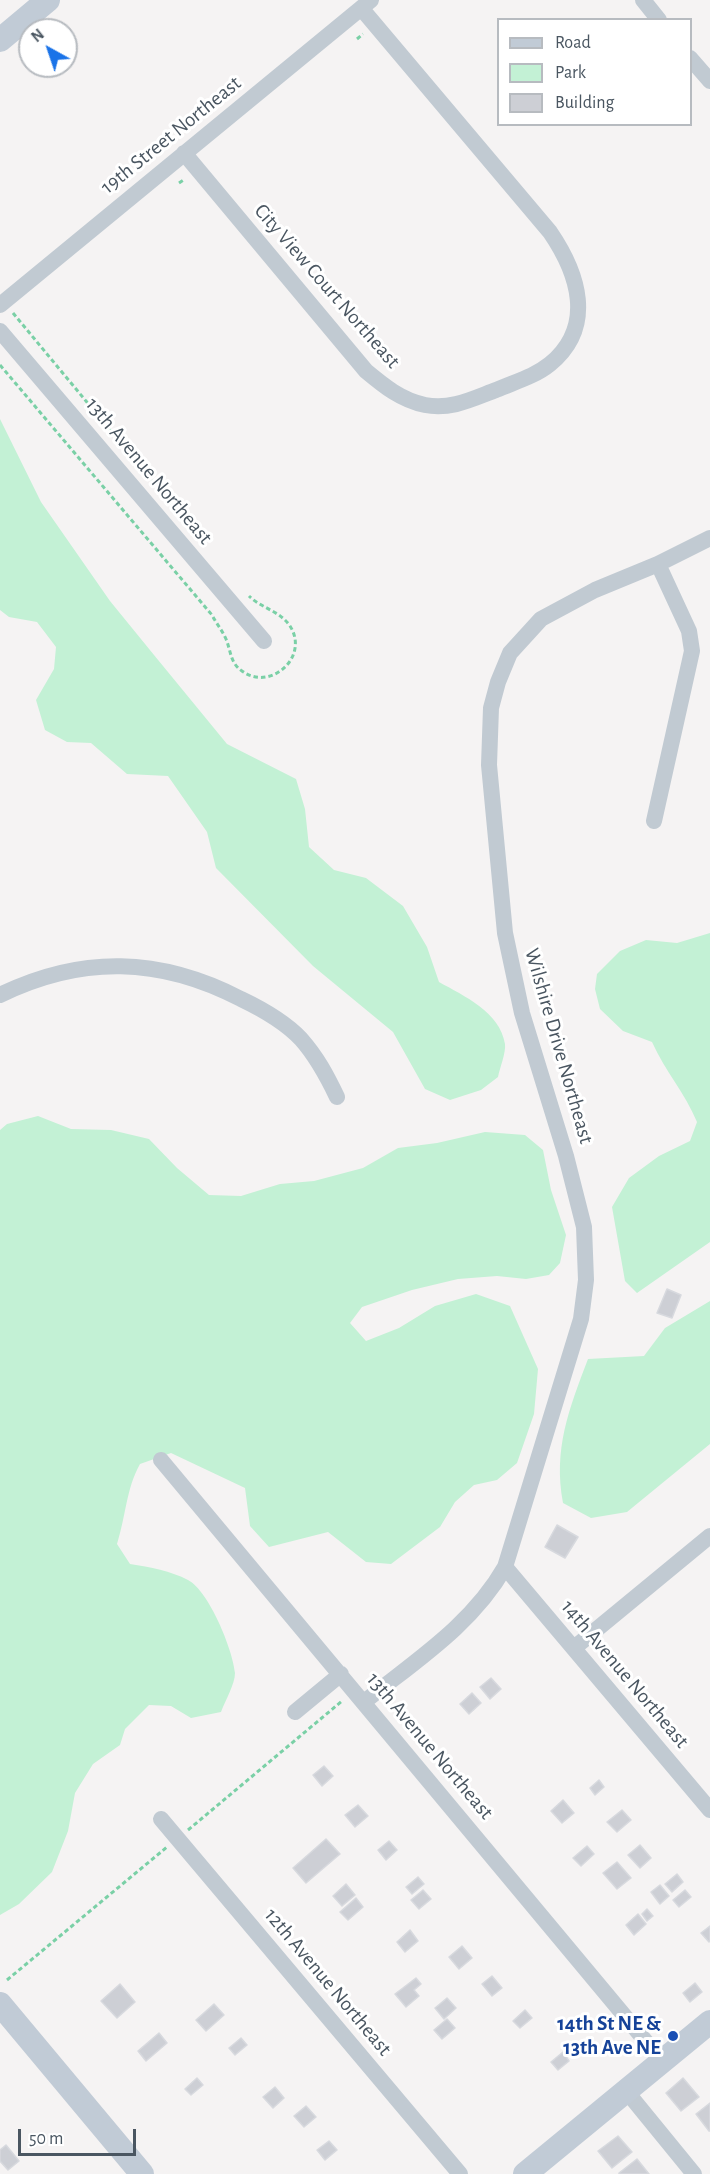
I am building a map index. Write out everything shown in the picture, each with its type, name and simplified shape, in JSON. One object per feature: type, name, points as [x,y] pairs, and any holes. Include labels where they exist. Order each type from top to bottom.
[{"type":"street","points":[[0,40],[48,0]]},
{"type":"street","points":[[643,0],[657,18]]},
{"type":"street","name":"City View Court Northeast","points":[[184,153],[366,371],[386,388],[404,398],[426,405],[453,406],[533,375],[551,363],[564,347],[574,328],[579,303],[575,276],[565,254],[550,232],[366,4]]},
{"type":"street","name":"19th Street Northeast","points":[[0,305],[366,4]]},
{"type":"street","points":[[692,60],[710,81]]},
{"type":"street","name":"13th Avenue Northeast","points":[[0,331],[264,641]]},
{"type":"street","name":"Wilshire Drive Northeast","points":[[364,1702],[466,1619],[493,1588],[505,1567],[576,1340],[586,1280],[587,1255],[584,1227],[566,1156],[522,1013],[511,968],[489,765],[491,708],[498,682],[510,653],[541,619],[595,590],[658,564],[710,538]]},
{"type":"street","points":[[654,820],[692,651],[689,631],[658,564]]},
{"type":"street","points":[[0,995],[57,972],[100,966],[147,967],[206,981],[266,1011],[299,1037],[318,1059],[337,1097]]},
{"type":"street","name":"13th Avenue Northeast","points":[[161,1460],[663,2062]]},
{"type":"street","points":[[574,1648],[710,1536]]},
{"type":"street","name":"14th Avenue Northeast","points":[[505,1567],[710,1810]]},
{"type":"street","points":[[295,1712],[341,1674]]},
{"type":"street","name":"12th Avenue Northeast","points":[[161,1819],[460,2174]]},
{"type":"street","points":[[0,2004],[142,2174]]},
{"type":"street","points":[[525,2174],[710,2022]]},
{"type":"street","points":[[627,2092],[694,2174]]},
{"type":"green space","points":[[0,419],[41,502],[110,601],[227,744],[296,779],[305,809],[309,847],[334,870],[366,878],[403,906],[427,947],[439,982],[480,1006],[496,1023],[505,1044],[504,1056],[498,1077],[481,1090],[450,1100],[425,1089],[393,1032],[313,966],[216,868],[207,832],[168,776],[127,774],[91,743],[67,742],[45,730],[36,700],[54,669],[56,647],[37,622],[9,617],[0,610]]},
{"type":"green space","points":[[710,933],[710,1242],[637,1293],[625,1281],[612,1207],[629,1178],[659,1156],[690,1141],[697,1122],[652,1042],[623,1031],[600,1009],[595,989],[597,974],[620,951],[646,940],[677,943]]},
{"type":"green space","points":[[38,1116],[71,1129],[111,1130],[149,1139],[177,1168],[209,1195],[241,1196],[280,1184],[314,1181],[363,1168],[398,1148],[437,1143],[485,1132],[525,1135],[543,1150],[551,1190],[566,1235],[560,1263],[549,1275],[526,1279],[497,1276],[458,1279],[412,1290],[362,1307],[350,1323],[366,1341],[399,1328],[435,1306],[476,1294],[510,1306],[538,1369],[534,1414],[517,1463],[497,1480],[474,1485],[455,1502],[440,1527],[391,1564],[366,1562],[328,1532],[269,1547],[250,1526],[245,1488],[171,1453],[140,1464],[129,1493],[117,1544],[130,1564],[175,1574],[196,1586],[212,1608],[225,1636],[235,1673],[233,1682],[221,1712],[191,1718],[171,1706],[149,1705],[125,1729],[120,1745],[93,1764],[75,1793],[68,1831],[52,1872],[19,1904],[0,1915],[0,1130],[7,1124]]},
{"type":"green space","points":[[710,1301],[710,1444],[627,1512],[591,1518],[563,1503],[560,1483],[562,1447],[569,1412],[588,1359],[644,1356],[665,1328]]},
{"type":"building","points":[[667,1289],[681,1295],[672,1318],[657,1313]]},
{"type":"building","points":[[557,1525],[578,1537],[565,1558],[545,1547]]},
{"type":"building","points":[[491,1678],[501,1689],[490,1699],[480,1687]]},
{"type":"building","points":[[472,1693],[481,1703],[469,1714],[460,1704]]},
{"type":"building","points":[[324,1766],[333,1776],[322,1786],[313,1775]]},
{"type":"building","points":[[599,1780],[604,1787],[595,1795],[590,1788]]},
{"type":"building","points":[[563,1800],[574,1813],[562,1823],[551,1811]]},
{"type":"building","points":[[358,1805],[368,1816],[355,1827],[345,1815]]},
{"type":"building","points":[[622,1810],[631,1820],[617,1832],[607,1822]]},
{"type":"building","points":[[326,1839],[340,1854],[306,1883],[293,1868]]},
{"type":"building","points":[[389,1841],[397,1850],[386,1860],[378,1850]]},
{"type":"building","points":[[640,1845],[651,1858],[640,1868],[628,1855]]},
{"type":"building","points":[[587,1846],[594,1854],[581,1866],[573,1858]]},
{"type":"building","points":[[617,1862],[631,1878],[617,1889],[603,1873]]},
{"type":"building","points":[[677,1874],[683,1882],[672,1892],[665,1884]]},
{"type":"building","points":[[418,1877],[424,1884],[412,1894],[406,1887]]},
{"type":"building","points":[[346,1884],[355,1895],[342,1906],[333,1896]]},
{"type":"building","points":[[660,1885],[669,1896],[660,1904],[651,1892]]},
{"type":"building","points":[[423,1890],[431,1899],[419,1909],[411,1900]]},
{"type":"building","points":[[685,1890],[691,1897],[679,1907],[673,1900]]},
{"type":"building","points":[[356,1898],[363,1907],[348,1920],[340,1912]]},
{"type":"building","points":[[647,1909],[653,1916],[647,1921],[642,1914]]},
{"type":"building","points":[[638,1914],[646,1924],[634,1935],[626,1925]]},
{"type":"building","points":[[710,1926],[710,1941],[709,1942],[701,1933]]},
{"type":"building","points":[[410,1930],[418,1941],[405,1952],[397,1942]]},
{"type":"building","points":[[462,1946],[472,1958],[459,1969],[449,1957]]},
{"type":"building","points":[[492,1976],[502,1988],[492,1996],[482,1984]]},
{"type":"building","points":[[416,1978],[421,1984],[414,1990],[419,1996],[406,2007],[395,1994]]},
{"type":"building","points":[[695,1983],[702,1992],[690,2002],[683,1993]]},
{"type":"building","points":[[120,1984],[135,2002],[117,2018],[101,2001]]},
{"type":"building","points":[[447,1998],[456,2008],[444,2019],[435,2008]]},
{"type":"building","points":[[214,2004],[224,2015],[206,2031],[196,2020]]},
{"type":"building","points":[[525,2010],[532,2018],[520,2028],[513,2021]]},
{"type":"building","points":[[447,2019],[455,2028],[442,2039],[434,2030]]},
{"type":"building","points":[[159,2033],[167,2043],[146,2061],[138,2051]]},
{"type":"building","points":[[241,2038],[247,2045],[235,2055],[229,2048]]},
{"type":"building","points":[[563,2052],[569,2061],[558,2070],[551,2062]]},
{"type":"building","points":[[197,2078],[203,2085],[191,2095],[185,2089]]},
{"type":"building","points":[[683,2078],[699,2097],[681,2111],[666,2093]]},
{"type":"building","points":[[275,2087],[284,2098],[273,2108],[263,2097]]},
{"type":"building","points":[[710,2103],[710,2131],[709,2131],[696,2114]]},
{"type":"building","points":[[306,2106],[316,2117],[304,2127],[294,2116]]},
{"type":"building","points":[[618,2136],[632,2152],[612,2168],[598,2151]]},
{"type":"building","points":[[329,2141],[337,2150],[325,2160],[317,2150]]},
{"type":"building","points":[[6,2145],[19,2161],[8,2170],[0,2161],[0,2150]]},
{"type":"building","points":[[637,2159],[649,2174],[619,2174],[619,2173]]},
{"type":"place","name":"14th St NE & 13th Ave NE","points":[[673,2036]]}]
